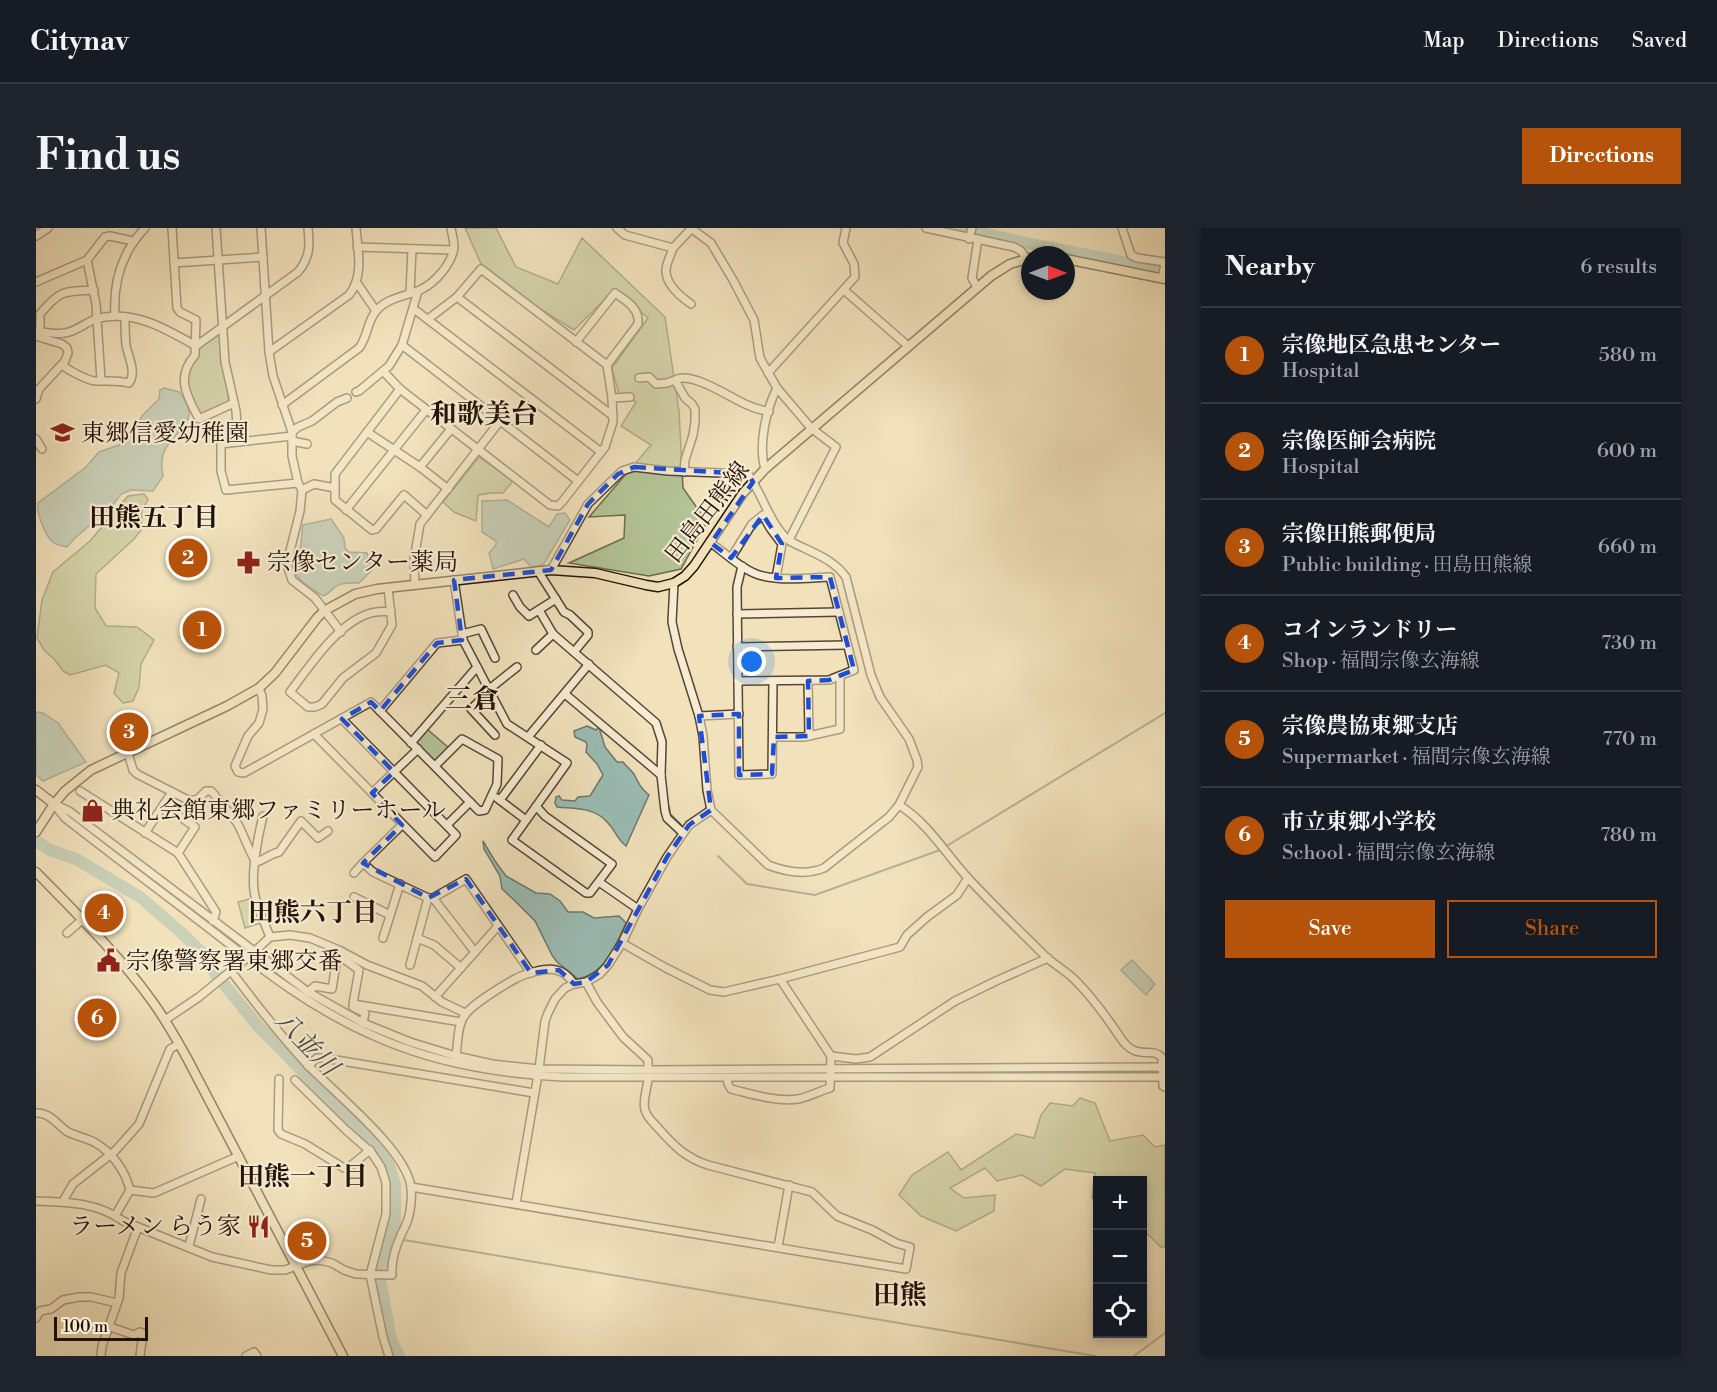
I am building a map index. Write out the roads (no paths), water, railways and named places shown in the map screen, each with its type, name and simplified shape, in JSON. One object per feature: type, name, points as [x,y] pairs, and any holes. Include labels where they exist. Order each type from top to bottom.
[{"type":"main road","name":"田島田熊線","points":[[37,831],[54,804],[75,782],[91,770],[227,706],[259,688],[275,673],[307,629],[324,611],[355,594],[415,584],[551,570],[595,573],[646,585],[665,586],[674,583],[694,566],[726,517],[765,469],[977,287],[1001,269],[1021,261]]},
{"type":"main road","points":[[1075,261],[1164,278]]},
{"type":"main road","points":[[36,790],[54,804]]},
{"type":"main road","points":[[36,872],[138,982],[165,1020],[343,1356]]},
{"type":"street","points":[[110,236],[116,228]]},
{"type":"street","points":[[115,315],[117,276],[133,241],[145,228]]},
{"type":"street","points":[[171,228],[177,308],[196,320],[195,355],[188,363],[184,390],[199,420],[234,403]]},
{"type":"street","points":[[216,228],[225,362],[234,403],[238,442]]},
{"type":"street","points":[[261,228],[269,352],[273,376],[292,436],[292,456],[300,486],[300,511],[288,559],[288,568],[292,580],[315,598],[341,632]]},
{"type":"street","points":[[196,346],[298,272],[309,254],[308,228]]},
{"type":"street","points":[[269,352],[349,296],[357,283],[359,269],[356,228]]},
{"type":"street","points":[[282,405],[359,348],[376,310],[426,286],[442,271],[453,250],[451,228]]},
{"type":"street","points":[[617,228],[625,235],[673,248]]},
{"type":"street","points":[[691,304],[673,288],[665,270],[673,248],[692,228],[711,243],[754,320],[760,358],[777,388],[812,428],[836,447],[789,540]]},
{"type":"street","points":[[768,373],[855,277],[854,264],[843,243],[846,228]]},
{"type":"street","points":[[926,228],[1014,247],[1021,251]]},
{"type":"street","points":[[969,239],[972,228]]},
{"type":"street","points":[[1122,228],[1131,255],[1165,263],[1164,278]]},
{"type":"street","points":[[36,236],[45,229]]},
{"type":"street","points":[[36,282],[87,260],[105,237],[133,241]]},
{"type":"street","points":[[977,287],[972,278],[978,239]]},
{"type":"street","points":[[357,247],[453,250]]},
{"type":"street","points":[[356,392],[389,366],[402,345],[414,309],[412,249]]},
{"type":"street","points":[[174,263],[263,257]]},
{"type":"street","points":[[87,260],[94,290],[101,380]]},
{"type":"street","points":[[383,371],[400,389],[426,410],[550,505],[558,506],[605,447],[613,422],[607,365],[481,268],[458,297],[428,319]]},
{"type":"street","points":[[357,283],[376,310]]},
{"type":"street","points":[[37,333],[40,314],[53,298],[66,291],[94,290]]},
{"type":"street","points":[[844,290],[908,346]]},
{"type":"street","points":[[576,342],[615,293],[636,310],[639,318],[638,324],[607,365]]},
{"type":"street","points":[[458,297],[613,416]]},
{"type":"street","points":[[414,309],[601,452]]},
{"type":"street","points":[[37,333],[63,334],[97,318],[115,315],[142,319],[196,346]]},
{"type":"street","points":[[62,364],[66,369],[95,381],[129,382],[132,378],[132,367],[126,347],[124,316]]},
{"type":"street","points":[[36,399],[39,389],[68,357],[67,348],[62,344],[37,333]]},
{"type":"street","points":[[402,345],[578,481]]},
{"type":"street","points":[[639,378],[649,377],[656,384],[667,383],[679,377],[690,378],[749,406],[769,412]]},
{"type":"street","points":[[675,380],[695,410],[693,435],[685,460],[684,472]]},
{"type":"street","points":[[765,469],[761,457],[763,431],[777,388]]},
{"type":"street","points":[[400,389],[335,474],[334,500],[372,530],[376,530],[404,495],[427,515]]},
{"type":"street","points":[[612,398],[630,397]]},
{"type":"street","points":[[292,436],[298,427],[312,421],[337,402],[347,398]]},
{"type":"street","points":[[346,510],[426,410]]},
{"type":"street","points":[[415,584],[414,560],[420,524],[500,421]]},
{"type":"street","points":[[420,467],[451,429]]},
{"type":"street","points":[[367,432],[420,467],[448,489]]},
{"type":"street","points":[[307,444],[292,436],[221,444],[221,471],[226,490],[314,484],[334,488]]},
{"type":"street","points":[[36,439],[42,449]]},
{"type":"street","points":[[551,570],[588,504],[618,474],[634,467],[684,472],[748,474],[781,532],[789,540],[833,563],[846,577],[871,675],[880,697],[909,740],[918,767],[899,805],[888,817],[824,868],[817,871],[799,872],[768,866],[711,810],[699,716],[680,657],[672,622],[674,583]]},
{"type":"street","points":[[731,558],[752,524],[763,515],[782,544],[776,578]]},
{"type":"street","points":[[711,543],[742,566],[761,576],[830,577],[854,670],[829,680],[738,681]]},
{"type":"street","points":[[742,566],[736,587],[739,775],[772,774],[773,681]]},
{"type":"street","points":[[538,571],[564,612],[588,632],[574,652]]},
{"type":"street","points":[[454,580],[462,637],[507,724],[567,763],[536,806],[512,840],[586,893],[590,893],[612,864],[545,816],[536,806]]},
{"type":"street","points":[[388,588],[391,611],[392,626],[376,653],[343,678],[322,704],[308,707],[290,692],[328,642],[358,618],[370,613],[391,611]]},
{"type":"street","points":[[513,595],[525,614],[531,616],[556,599]]},
{"type":"street","points":[[539,610],[553,634],[656,723],[662,742],[661,775],[664,811],[667,818],[683,833]]},
{"type":"street","points":[[737,614],[839,612]]},
{"type":"street","points":[[380,711],[438,643],[462,637],[481,628],[495,658]]},
{"type":"street","points":[[536,650],[553,634]]},
{"type":"street","points":[[737,647],[847,645]]},
{"type":"street","points":[[528,737],[589,664]]},
{"type":"street","points":[[411,743],[477,666]]},
{"type":"street","points":[[495,735],[471,709],[492,687],[517,667]]},
{"type":"street","points":[[774,737],[809,736],[840,729],[840,676]]},
{"type":"street","points":[[808,681],[809,736]]},
{"type":"street","points":[[259,688],[263,709],[259,723],[248,736],[235,766],[238,772],[244,773],[371,702],[479,811],[485,810],[497,784],[498,759],[462,739],[435,766]]},
{"type":"street","points":[[564,694],[661,775]]},
{"type":"street","points":[[699,716],[739,714]]},
{"type":"street","points":[[314,734],[435,857],[456,835],[342,719]]},
{"type":"street","points":[[500,800],[541,745]]},
{"type":"street","points":[[372,793],[417,749]]},
{"type":"street","points":[[128,753],[133,770],[137,774],[189,801],[198,799],[206,791],[211,791],[216,795],[242,829],[256,862]]},
{"type":"street","points":[[80,791],[178,853],[216,912],[213,921]]},
{"type":"street","points":[[145,834],[172,792]]},
{"type":"street","points":[[493,795],[526,820]]},
{"type":"street","points":[[447,825],[470,802]]},
{"type":"street","points":[[54,804],[69,811],[308,992],[363,1023],[456,1060]]},
{"type":"street","points":[[54,804],[65,818],[309,1003],[363,1031],[406,1049],[456,1060],[538,1072],[831,1078],[1164,1077]]},
{"type":"street","points":[[164,805],[195,827],[178,853]]},
{"type":"street","points":[[899,805],[912,813],[968,878],[1048,958],[1074,979],[1100,1008],[1127,1047],[1132,1051],[1159,1054],[1164,1067],[1163,1086],[1165,1087]]},
{"type":"street","points":[[516,1203],[548,1013],[555,999],[565,987],[586,982],[600,974],[608,965],[667,857],[689,825],[711,810]]},
{"type":"street","points":[[263,816],[259,832],[254,896],[270,937]]},
{"type":"street","points":[[256,862],[279,852],[301,821],[318,838],[328,831]]},
{"type":"street","points":[[354,873],[402,825]]},
{"type":"street","points":[[363,863],[373,872],[430,898],[475,952]]},
{"type":"street","points":[[622,943],[710,990],[724,992],[900,947],[907,935],[957,895],[968,878]]},
{"type":"street","points":[[410,965],[430,898],[466,879],[531,973]]},
{"type":"street","points":[[599,882],[638,909]]},
{"type":"street","points":[[383,939],[400,884]]},
{"type":"street","points":[[354,897],[390,915]]},
{"type":"street","points":[[67,933],[82,920]]},
{"type":"street","points":[[435,997],[498,926]]},
{"type":"street","points":[[165,1020],[199,997],[270,937],[290,936],[310,938],[367,965],[422,986],[435,997],[465,1013]]},
{"type":"street","points":[[417,939],[434,945],[461,968]]},
{"type":"street","points":[[308,992],[315,986],[332,989],[338,952]]},
{"type":"street","points":[[338,952],[359,970],[353,1008],[365,1013],[363,1023]]},
{"type":"street","points":[[831,1056],[856,1059],[870,1057],[955,1001],[1048,958]]},
{"type":"street","points":[[452,1079],[461,1022],[465,1013],[515,979],[531,973],[559,970],[574,984]]},
{"type":"street","points":[[36,1201],[63,1201],[97,1208],[212,1257],[270,1270],[285,1270],[309,1261],[319,1260],[356,1274],[392,1275],[391,1268],[396,1249],[408,1219],[411,1187],[401,1160],[387,1143],[308,1066],[230,972]]},
{"type":"street","points":[[727,1077],[731,1089],[771,1098],[798,1099],[830,1088],[831,1056],[780,979]]},
{"type":"street","points":[[411,1187],[906,1269],[910,1247],[837,1216],[812,1192],[695,1161],[676,1148],[645,1111],[648,1060],[623,1037],[597,1002],[586,982]]},
{"type":"street","points":[[353,1004],[461,1022]]},
{"type":"street","points":[[63,1201],[73,1184],[112,1154],[139,1124],[166,1056],[170,1049],[179,1044]]},
{"type":"street","points":[[308,1066],[317,1058],[324,1058],[534,1093]]},
{"type":"street","points":[[648,1074],[831,1068],[1164,1067]]},
{"type":"street","points":[[279,1079],[278,1130],[281,1134],[305,1144],[344,1168],[348,1168],[370,1150]]},
{"type":"street","points":[[296,1080],[346,1130],[370,1150],[381,1167],[386,1184],[386,1214],[372,1275],[383,1337],[389,1356]]},
{"type":"street","points":[[36,1113],[52,1118],[69,1132],[93,1142],[112,1154],[130,1190],[115,1216]]},
{"type":"street","points":[[130,1190],[154,1193],[238,1156]]},
{"type":"street","points":[[778,1247],[789,1185]]},
{"type":"street","points":[[189,1246],[201,1199]]},
{"type":"street","points":[[101,1356],[102,1346],[117,1303],[121,1273],[138,1227]]},
{"type":"street","points":[[36,1318],[40,1311],[51,1309],[63,1300],[79,1297],[91,1297],[117,1303]]},
{"type":"street","points":[[110,1328],[134,1335],[143,1333],[140,1356]]},
{"type":"street","points":[[246,1356],[254,1352],[257,1356]]},
{"type":"water","points":[[164,388],[179,392],[189,413],[188,420],[164,453],[163,476],[153,491],[131,490],[121,494],[111,507],[67,547],[54,543],[42,524],[38,503],[86,467],[99,452],[119,445],[133,434],[142,416],[159,399],[160,390]]},
{"type":"water","points":[[507,500],[549,527],[557,514],[565,513],[570,520],[543,565],[531,567],[524,559],[493,569],[489,553],[496,545],[496,541],[482,532],[482,501]]},
{"type":"water","points":[[331,519],[344,538],[345,548],[349,552],[367,553],[372,570],[359,583],[341,584],[323,596],[299,578],[294,568],[294,560],[300,549],[303,525]]},
{"type":"water","points":[[36,712],[43,713],[58,723],[86,762],[43,781],[36,775]]},
{"type":"water","points":[[587,726],[596,730],[599,727],[605,747],[617,762],[623,762],[634,774],[649,795],[626,846],[608,823],[597,814],[591,811],[557,807],[555,803],[556,797],[559,796],[562,800],[575,801],[578,797],[590,796],[603,775],[586,752],[586,742],[575,737],[574,731]]},
{"type":"water","points":[[483,841],[506,876],[536,893],[550,894],[560,901],[568,912],[583,912],[594,918],[619,916],[626,923],[603,965],[588,976],[578,979],[557,962],[535,921],[502,889],[500,876],[484,849]]},
{"type":"water","points":[[1132,960],[1155,984],[1146,995],[1121,970]]},
{"type":"waterway","points":[[959,228],[1165,270]]},
{"type":"waterway","points":[[945,847],[1165,713]]},
{"type":"waterway","points":[[669,807],[670,814],[682,826]]},
{"type":"waterway","name":"八並川","points":[[36,841],[50,850],[76,859],[140,897],[184,935],[201,952],[257,1025],[374,1144],[389,1165],[395,1185],[395,1222],[380,1279],[391,1340],[399,1356]]},
{"type":"waterway","points":[[718,856],[747,884],[815,895],[940,850]]},
{"type":"waterway","points":[[404,1240],[1095,1356]]},
{"type":"waterway","points":[[1134,1356],[1165,1333]]},
{"type":"place","name":"東郷信愛幼稚園","points":[[63,433]]},
{"type":"place","name":"宗像医師会病院","points":[[188,558]]},
{"type":"place","name":"宗像センター薬局","points":[[249,562]]},
{"type":"place","name":"宗像地区急患センター","points":[[202,630]]},
{"type":"place","name":"宗像田熊郵便局","points":[[129,732]]},
{"type":"place","name":"典礼会館東郷ファミリーホール","points":[[93,810]]},
{"type":"place","name":"コインランドリー","points":[[104,913]]},
{"type":"place","name":"宗像警察署東郷交番","points":[[108,961]]},
{"type":"place","name":"市立東郷小学校","points":[[97,1018]]},
{"type":"place","name":"ラーメン らう家","points":[[259,1226]]},
{"type":"place","name":"宗像農協東郷支店","points":[[307,1241]]},
{"type":"district","name":"和歌美台","points":[[484,414]]},
{"type":"district","name":"田熊五丁目","points":[[154,517]]},
{"type":"district","name":"三倉","points":[[472,699]]},
{"type":"district","name":"田熊六丁目","points":[[313,912]]},
{"type":"district","name":"田熊一丁目","points":[[303,1176]]},
{"type":"district","name":"田熊","points":[[900,1295]]}]
